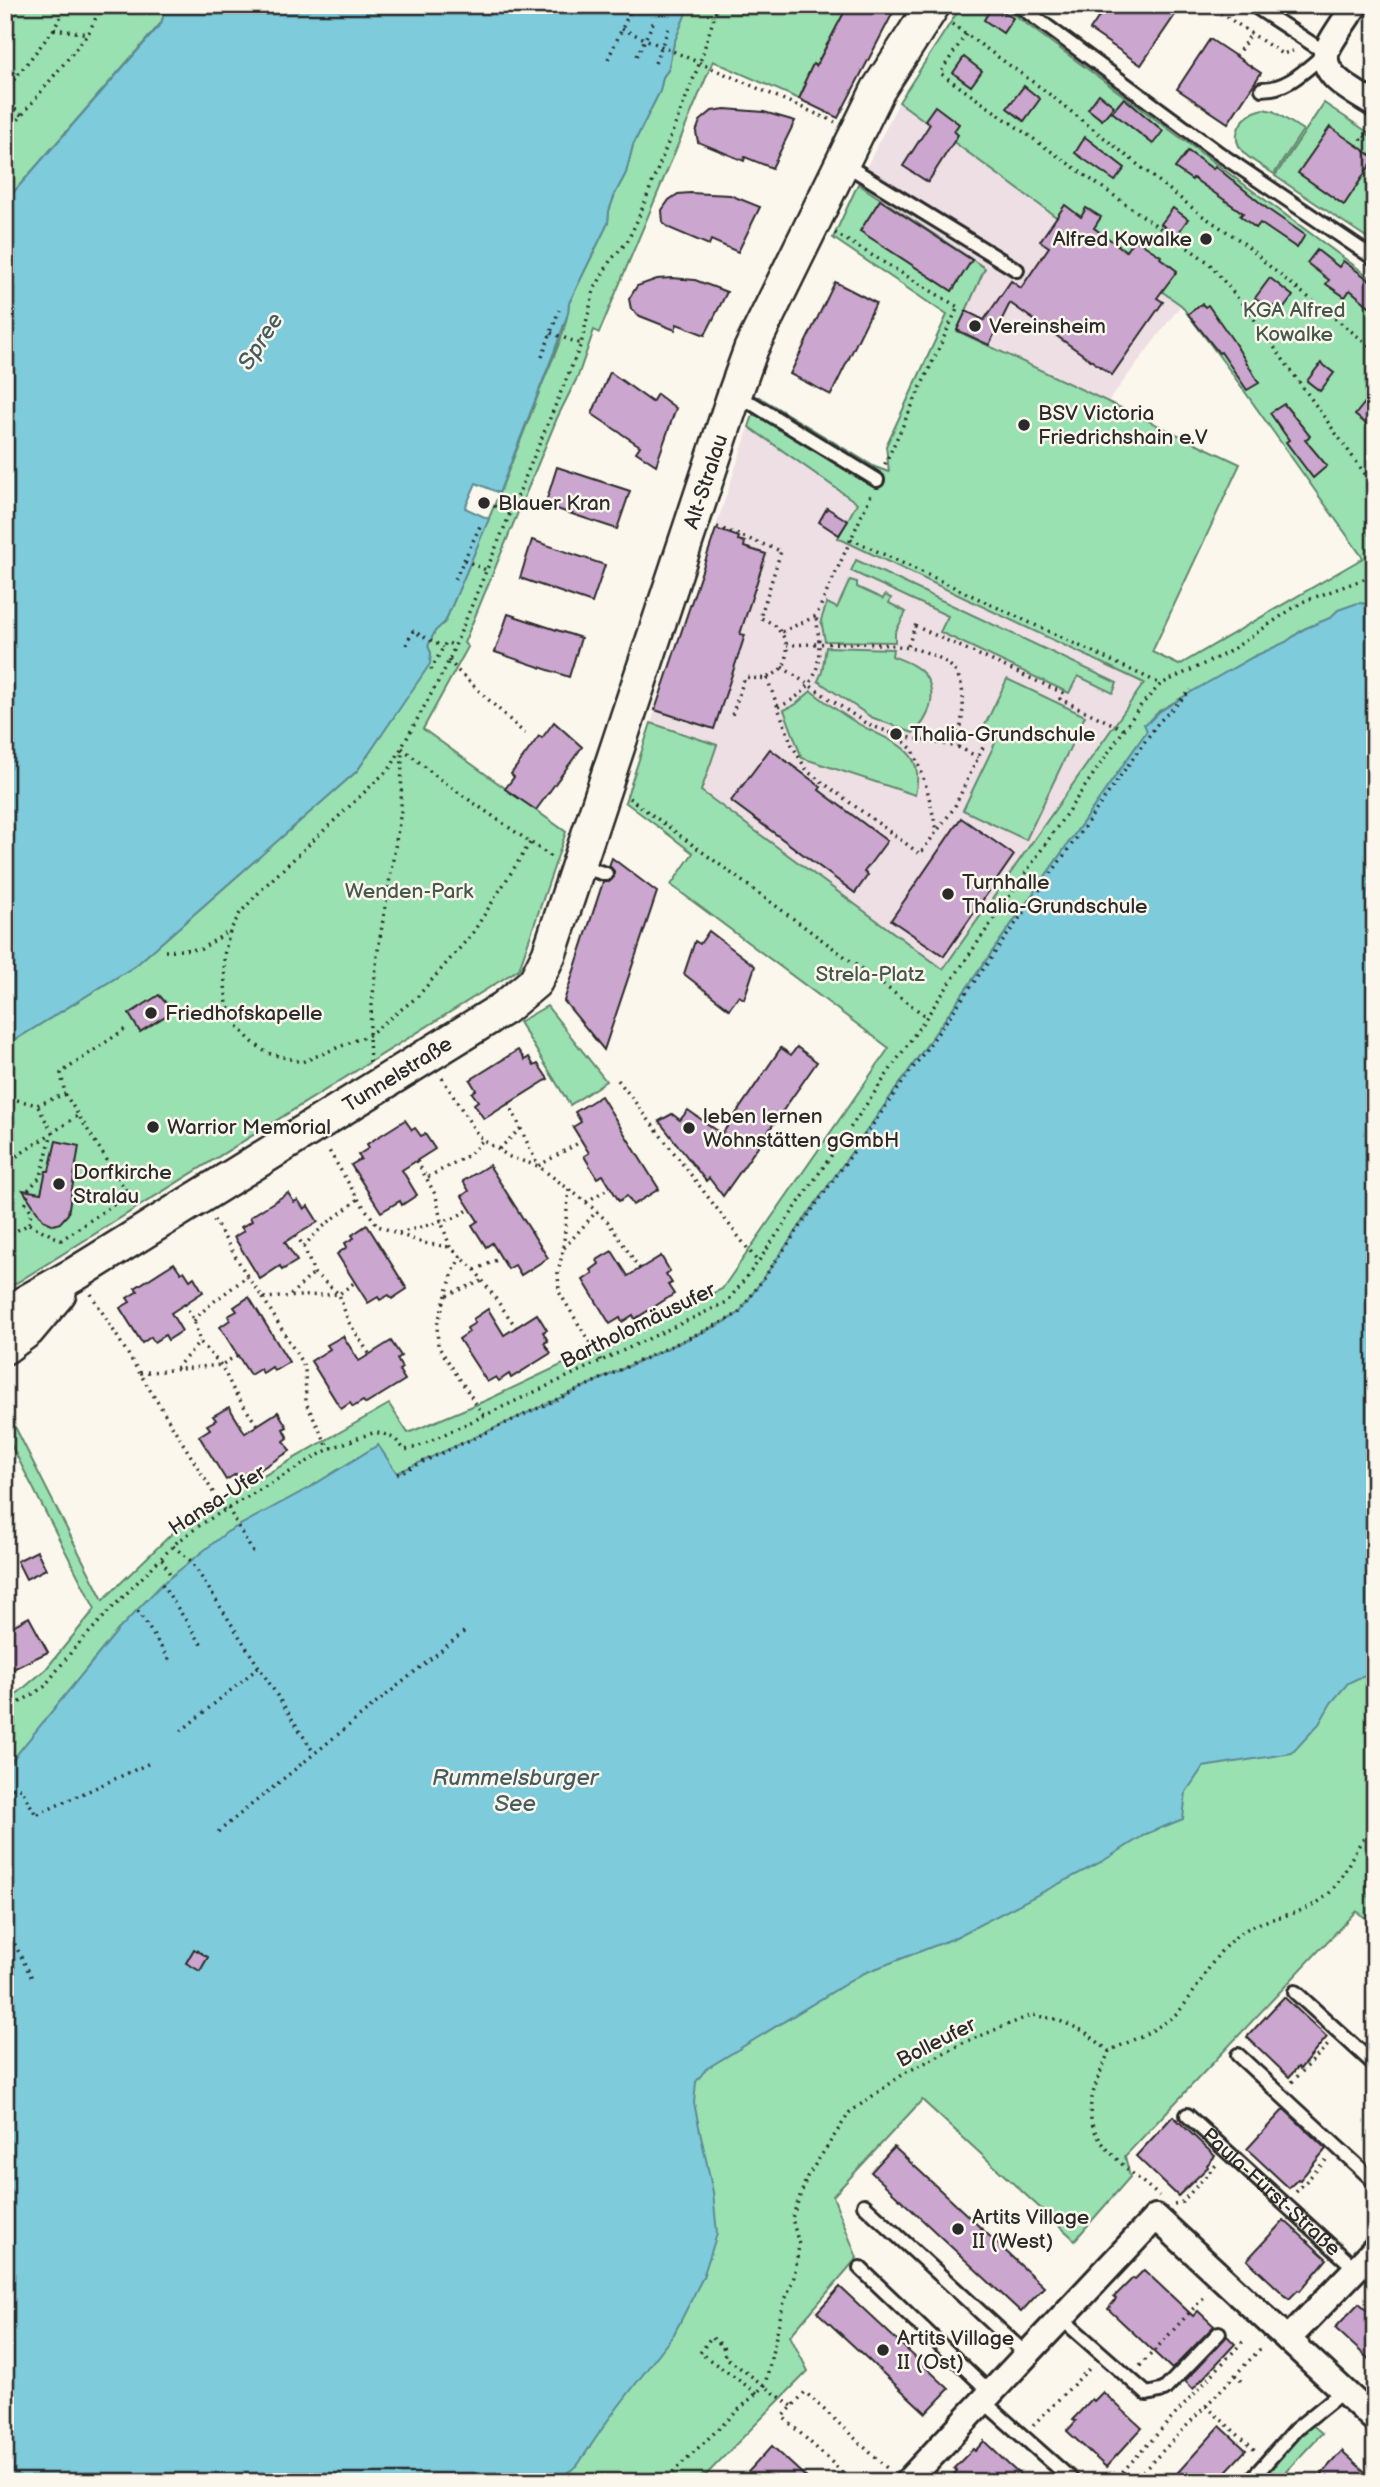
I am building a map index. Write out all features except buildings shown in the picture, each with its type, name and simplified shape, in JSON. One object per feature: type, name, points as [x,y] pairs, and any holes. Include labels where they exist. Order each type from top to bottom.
[{"type":"street","points":[[1354,5],[1326,53],[1327,66],[1336,78],[1372,108]]},
{"type":"street","name":"Alt-Stralau","points":[[535,982],[549,954],[582,867],[751,349],[878,90],[942,14]]},
{"type":"street","name":"Tunnelstraße","points":[[5,1314],[77,1273],[504,1008],[535,982]]},
{"type":"street","name":"Tunnelstraße","points":[[5,1347],[28,1329],[77,1273]]},
{"type":"street","points":[[901,2479],[987,2397],[1156,2217],[1375,2420]]},
{"type":"street","name":"Paula-Fürst-Straße","points":[[1283,2335],[1375,2249]]},
{"type":"lane","points":[[1018,5],[1220,154],[1375,259]]},
{"type":"lane","points":[[1253,5],[1326,53],[1287,85],[1262,89]]},
{"type":"lane","points":[[843,163],[1017,270]]},
{"type":"lane","points":[[733,399],[753,404],[877,480]]},
{"type":"lane","points":[[1295,1992],[1375,2065]]},
{"type":"lane","points":[[1238,2055],[1375,2182]]},
{"type":"lane","name":"Paula-Fürst-Straße","points":[[1187,2115],[1356,2269]]},
{"type":"lane","points":[[864,2205],[1027,2355]]},
{"type":"lane","points":[[860,2268],[1022,2435],[1071,2479],[1070,2482]]},
{"type":"lane","points":[[1061,2318],[1147,2394],[1164,2390],[1219,2333]]},
{"type":"lane","points":[[1249,2482],[1295,2430],[1343,2391]]},
{"type":"path","points":[[5,35],[14,5]]},
{"type":"path","points":[[5,91],[54,29],[67,5]]},
{"type":"path","points":[[5,136],[88,34],[102,5]]},
{"type":"path","points":[[608,59],[633,5]]},
{"type":"path","points":[[530,843],[472,934],[417,997],[369,1035],[302,1062],[267,1053],[236,1024],[227,1004],[224,955],[230,930],[240,913],[263,888],[391,767],[449,660],[581,344],[594,290],[610,261],[627,242],[638,219],[700,62],[716,11],[715,5]]},
{"type":"path","points":[[1209,5],[1282,54]]},
{"type":"path","points":[[942,14],[1044,90],[1200,215],[1241,241],[1375,350]]},
{"type":"path","points":[[638,56],[654,21]]},
{"type":"path","points":[[655,63],[669,27]]},
{"type":"path","points":[[54,29],[88,34]]},
{"type":"path","points":[[622,29],[841,125]]},
{"type":"path","points":[[966,34],[940,73],[1208,262],[1249,312],[1375,488]]},
{"type":"path","points":[[1236,56],[1251,34]]},
{"type":"path","points":[[5,99],[22,116]]},
{"type":"path","points":[[1357,146],[1364,136],[1372,108]]},
{"type":"path","points":[[778,706],[793,701],[810,684],[819,668],[820,644],[816,616],[958,307],[831,230]]},
{"type":"path","points":[[542,357],[559,310]]},
{"type":"path","points":[[551,332],[581,344]]},
{"type":"path","points":[[494,506],[509,513]]},
{"type":"path","points":[[455,579],[482,522]]},
{"type":"path","points":[[712,525],[781,551],[760,618],[771,621],[786,638],[782,667],[767,678],[745,677],[732,715]]},
{"type":"path","points":[[851,539],[1161,684],[1227,653],[1303,602],[1375,575]]},
{"type":"path","points":[[464,561],[486,570]]},
{"type":"path","points":[[782,632],[816,616]]},
{"type":"path","points":[[908,646],[915,626],[1063,692],[1060,699],[1125,730]]},
{"type":"path","points":[[406,645],[413,631],[443,647]]},
{"type":"path","points":[[431,670],[446,642],[455,646]]},
{"type":"path","points":[[787,645],[908,646],[940,658],[952,667],[959,678],[963,711],[958,747]]},
{"type":"path","points":[[449,660],[525,734]]},
{"type":"path","points":[[782,667],[867,724],[897,735],[958,747],[978,757]]},
{"type":"path","points":[[767,678],[792,745],[807,771],[920,854],[954,808],[983,747]]},
{"type":"path","name":"Bartholomäusufer","points":[[417,1447],[727,1302],[758,1262],[1141,705],[1161,684]]},
{"type":"path","points":[[397,1474],[739,1313],[1158,723],[1191,690]]},
{"type":"path","points":[[897,735],[913,750],[927,789],[937,831]]},
{"type":"path","points":[[402,748],[442,781],[551,858],[582,867]]},
{"type":"path","points":[[372,1066],[369,1060],[369,1035],[379,944],[401,811],[402,748]]},
{"type":"path","points":[[624,792],[927,1017]]},
{"type":"path","points":[[165,951],[201,950],[230,930]]},
{"type":"path","points":[[128,1027],[61,1073],[65,1094],[138,1208]]},
{"type":"path","points":[[437,1070],[483,1140],[510,1157],[538,1166],[586,1202],[608,1222],[640,1269]]},
{"type":"path","points":[[618,1080],[758,1262]]},
{"type":"path","points":[[5,1107],[17,1100],[37,1105],[65,1094]]},
{"type":"path","points":[[509,1103],[538,1166]]},
{"type":"path","points":[[5,1237],[29,1224],[32,1211],[26,1203],[29,1189],[41,1176],[52,1132],[37,1105]]},
{"type":"path","points":[[5,1164],[79,1115]]},
{"type":"path","points":[[499,1149],[521,1128]]},
{"type":"path","points":[[427,1177],[469,1155],[483,1140]]},
{"type":"path","points":[[538,1166],[582,1141]]},
{"type":"path","points":[[327,1146],[358,1199],[378,1226],[423,1243],[450,1247],[475,1270],[516,1327]]},
{"type":"path","points":[[417,1161],[436,1196],[450,1247]]},
{"type":"path","points":[[586,1202],[611,1187]]},
{"type":"path","points":[[569,1189],[558,1273],[559,1292],[601,1361]]},
{"type":"path","points":[[29,1224],[61,1240],[130,1194]]},
{"type":"path","points":[[304,1247],[312,1235],[340,1216],[358,1199]]},
{"type":"path","points":[[397,1234],[454,1218],[470,1209]]},
{"type":"path","points":[[563,1250],[596,1212]]},
{"type":"path","points":[[212,1217],[305,1368],[306,1403],[329,1449]]},
{"type":"path","points":[[296,1235],[314,1273],[339,1294],[348,1321],[370,1355]]},
{"type":"path","points":[[461,1256],[453,1272],[437,1325],[439,1346],[484,1416]]},
{"type":"path","points":[[475,1270],[501,1258]]},
{"type":"path","points":[[289,1297],[314,1273]]},
{"type":"path","points":[[194,1321],[207,1305],[230,1291],[247,1276]]},
{"type":"path","points":[[447,1295],[482,1281]]},
{"type":"path","points":[[262,1298],[339,1294],[355,1282]]},
{"type":"path","points":[[95,1301],[255,1556]]},
{"type":"path","points":[[185,1304],[201,1342],[220,1365],[257,1425]]},
{"type":"path","points":[[176,1368],[201,1342]]},
{"type":"path","points":[[140,1373],[220,1365],[238,1355]]},
{"type":"path","name":"Hansa-Ufer","points":[[5,1717],[17,1704],[44,1687],[72,1651],[173,1546],[226,1509],[329,1449],[373,1433],[382,1433],[395,1439],[405,1450],[417,1447]]},
{"type":"path","points":[[173,1546],[191,1561],[314,1753]]},
{"type":"path","points":[[162,1559],[171,1576]]},
{"type":"path","points":[[162,1584],[202,1645]]},
{"type":"path","points":[[138,1611],[170,1661]]},
{"type":"path","points":[[218,1832],[465,1631]]},
{"type":"path","points":[[181,1731],[259,1667]]},
{"type":"path","points":[[5,1788],[21,1788],[36,1815],[152,1762]]},
{"type":"path","points":[[1227,2153],[1182,2202],[1168,2204],[1097,2138],[1090,2118],[1094,2094],[1109,2051],[1144,2035],[1178,2012],[1218,1953],[1247,1929],[1294,1914],[1325,1897],[1343,1875],[1363,1837],[1375,1828]]},
{"type":"path","points":[[5,1925],[32,1978]]},
{"type":"path","name":"Bolleufer","points":[[765,2385],[783,2305],[794,2277],[799,2245],[792,2218],[807,2177],[849,2112],[905,2073],[965,2042],[1032,2015],[1055,2019],[1084,2031],[1109,2051]]},
{"type":"path","points":[[1281,2094],[1339,2033]]},
{"type":"path","points":[[1284,2204],[1338,2148]]},
{"type":"path","points":[[1152,2354],[1203,2298]]},
{"type":"path","points":[[1133,2482],[1235,2375],[1283,2335]]},
{"type":"path","points":[[757,2393],[700,2353],[711,2337],[723,2346],[725,2357],[792,2406]]},
{"type":"path","points":[[1113,2482],[1246,2338]]},
{"type":"path","points":[[1022,2435],[1103,2355]]},
{"type":"path","points":[[1235,2375],[1241,2381]]},
{"type":"path","points":[[662,2482],[765,2385]]},
{"type":"path","points":[[853,2482],[783,2417],[805,2392],[901,2479]]},
{"type":"path","points":[[1206,2406],[1267,2462]]},
{"type":"shaded area","points":[[899,102],[1181,305],[1107,403],[957,330],[985,268],[858,184]]},
{"type":"shaded area","name":"Thalia-Grundschule","points":[[749,427],[858,503],[839,538],[1144,682],[943,969],[701,791],[651,723]]},
{"type":"green space","points":[[5,5],[167,5],[161,23],[5,202]]},
{"type":"green space","name":"Wenden-Park","points":[[689,5],[853,5],[831,46],[827,44],[816,66],[813,65],[799,99],[713,61],[599,333],[594,330],[578,376],[557,418],[464,643],[468,647],[423,729],[566,832],[519,969],[5,1290],[5,1046],[135,966],[357,771],[429,664],[431,653],[428,646],[435,631],[445,622],[506,477],[562,336],[569,303],[608,223],[609,211],[626,173],[633,145],[660,91]]},
{"type":"green space","points":[[962,5],[1001,5],[1375,281],[1375,605],[1358,603],[1338,610],[1330,618],[1304,629],[1286,642],[1253,657],[1159,711],[1149,722],[1147,731],[739,1313],[397,1474],[378,1445],[191,1561],[118,1630],[5,1770],[5,1704],[46,1669],[95,1609],[5,1433],[5,1407],[103,1600],[185,1521],[389,1404],[408,1433],[487,1400],[722,1289],[889,1048],[671,885],[693,853],[625,802],[651,723],[717,745],[701,791],[943,969],[1144,683],[838,538],[857,503],[749,427],[759,397],[875,467],[889,472],[886,446],[947,315],[833,238],[858,184],[985,268],[957,331],[1240,464],[1152,652],[1179,665],[1363,558],[1181,305],[899,102]]},
{"type":"green space","points":[[1324,103],[1375,137],[1375,243],[1275,176]]},
{"type":"green space","points":[[1263,109],[1273,111],[1303,130],[1274,174],[1246,155],[1237,140],[1237,133],[1243,121]]},
{"type":"green space","points":[[856,560],[1117,683],[1113,693],[1078,676],[1069,693],[940,632],[948,616],[851,571]]},
{"type":"green space","points":[[850,580],[857,582],[857,587],[883,599],[885,595],[891,598],[889,603],[906,612],[895,633],[895,642],[825,641],[821,620],[827,603],[837,608]]},
{"type":"green space","points":[[826,647],[893,649],[892,656],[919,669],[930,684],[931,699],[930,707],[919,728],[913,733],[871,717],[818,681]]},
{"type":"green space","points":[[1007,679],[1085,716],[1026,840],[963,810],[998,737],[983,729]]},
{"type":"green space","points":[[811,691],[851,719],[903,748],[911,756],[916,766],[915,795],[802,758],[784,710],[795,705]]},
{"type":"green space","points":[[547,1006],[606,1081],[570,1105],[519,1022]]},
{"type":"green space","points":[[1375,1658],[1375,1926],[1356,1911],[1125,2156],[1130,2177],[1075,2240],[922,2100],[833,2196],[857,2258],[790,2336],[808,2371],[699,2482],[475,2482],[682,2064]]},
{"type":"green space","points":[[1310,2423],[1322,2433],[1277,2481],[1264,2469]]},
{"type":"water","name":"Spree","points":[[167,5],[689,5],[660,91],[633,145],[626,173],[609,211],[608,223],[569,303],[554,352],[499,493],[476,483],[465,508],[489,519],[445,622],[435,631],[428,646],[431,653],[430,664],[357,771],[135,966],[5,1046],[5,202],[161,24]]},
{"type":"water","name":"Rummelsburger See","points":[[1358,603],[1375,605],[1375,1670],[1348,1683],[1331,1703],[1319,1724],[1292,1753],[1203,1767],[1186,1792],[1183,1819],[1146,1834],[1103,1861],[952,1939],[862,1974],[706,2069],[696,2082],[694,2103],[713,2192],[717,2234],[703,2277],[674,2334],[608,2420],[577,2466],[553,2482],[5,2482],[5,1770],[9,1764],[118,1630],[162,1584],[227,1532],[309,1488],[378,1445],[397,1473],[725,1322],[739,1313],[1147,731],[1144,724],[1193,691],[1253,657],[1330,618],[1338,610]]},
{"type":"place","name":"Alfred Kowalke","points":[[1206,239]]},
{"type":"place","name":"Vereinsheim","points":[[975,326]]},
{"type":"place","name":"BSV Victoria Friedrichshain e.V","points":[[1024,425]]},
{"type":"place","name":"Blauer Kran","points":[[484,503]]},
{"type":"place","name":"Thalia-Grundschule","points":[[896,734]]},
{"type":"place","name":"Turnhalle Thalia-Grundschule","points":[[948,894]]},
{"type":"place","name":"Friedhofskapelle","points":[[151,1013]]},
{"type":"place","name":"Warrior Memorial","points":[[153,1127]]},
{"type":"place","name":"leben lernen Wohnstätten gGmbH","points":[[689,1128]]},
{"type":"place","name":"Dorfkirche Stralau","points":[[59,1184]]},
{"type":"place","name":"Artits Village II (West)","points":[[958,2229]]},
{"type":"place","name":"Artits Village II (Ost)","points":[[883,2350]]},
{"type":"park label","name":"KGA Alfred Kowalke","points":[[1294,322]]},
{"type":"park label","name":"Strela-Platz","points":[[870,974]]}]
